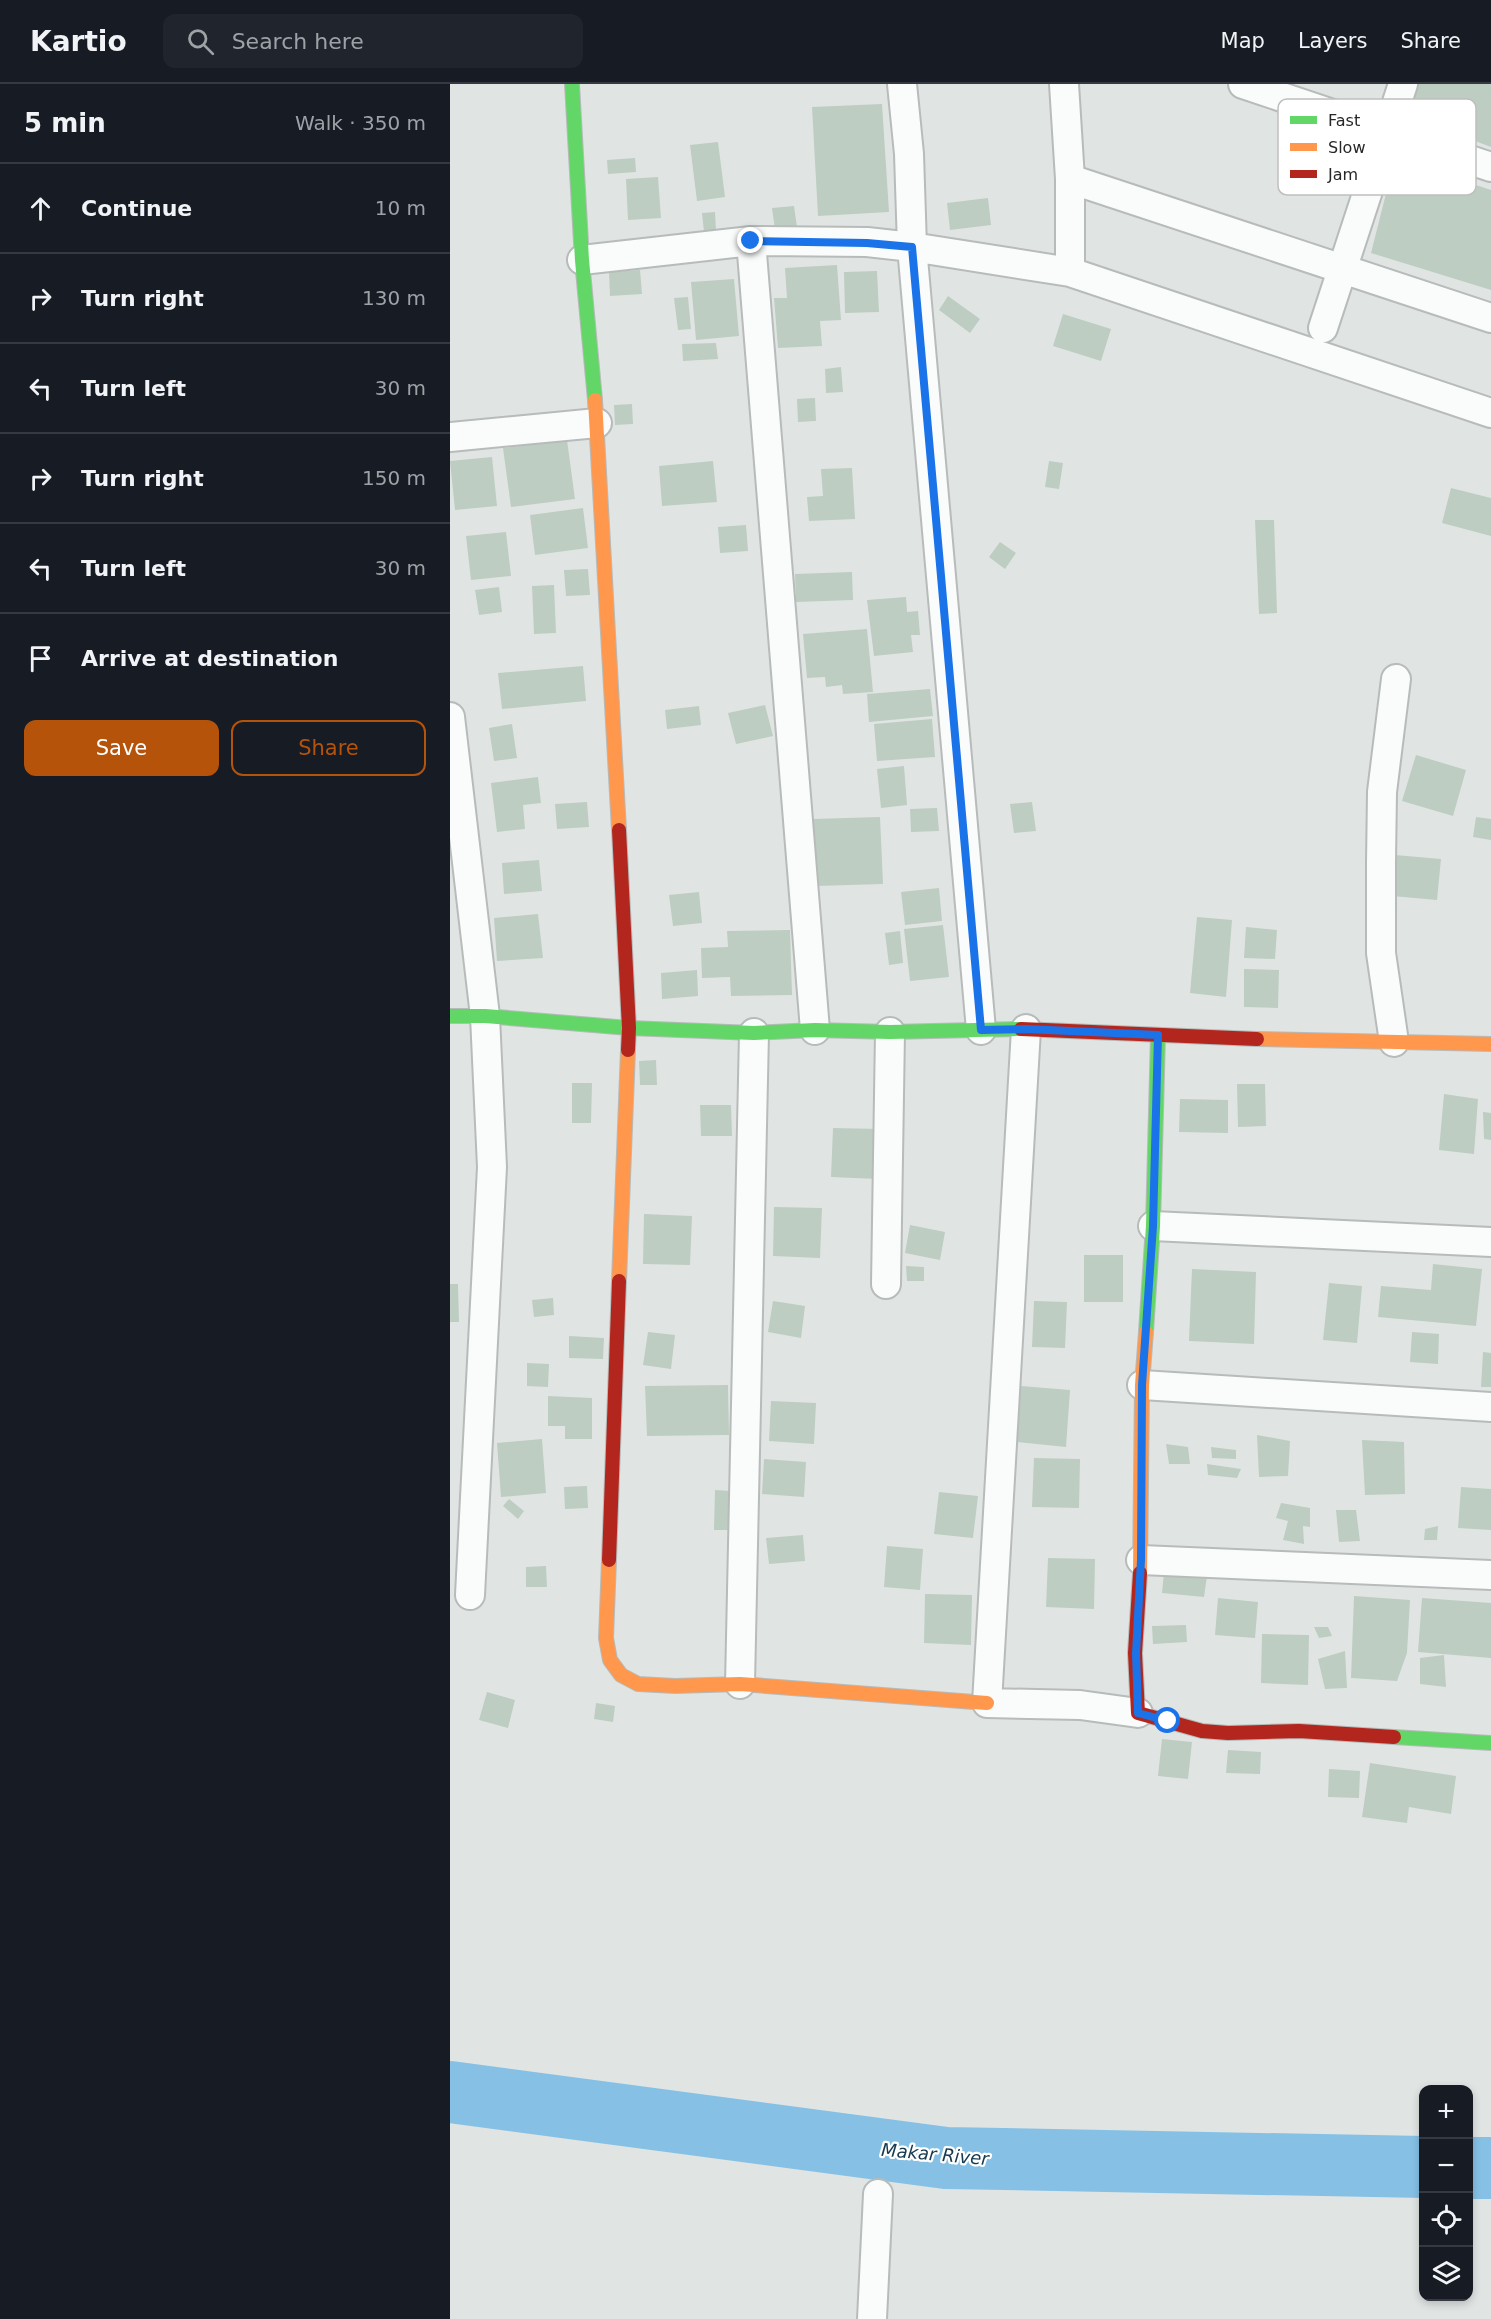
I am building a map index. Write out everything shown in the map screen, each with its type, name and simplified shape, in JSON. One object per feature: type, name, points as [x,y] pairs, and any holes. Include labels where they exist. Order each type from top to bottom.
[{"type":"street","points":[[572,84],[582,260],[597,423],[629,1028],[606,1638],[610,1660],[621,1675],[638,1683],[675,1686],[740,1684],[987,1703],[1080,1705],[1138,1713],[1202,1731],[1228,1733],[1299,1731],[1491,1743]]},
{"type":"street","points":[[902,84],[909,154],[912,247],[981,1030]]},
{"type":"street","points":[[1064,84],[1070,179],[1070,272]]},
{"type":"street","points":[[1243,84],[1288,99]]},
{"type":"street","points":[[1398,99],[1403,84]]},
{"type":"street","points":[[1476,162],[1491,167]]},
{"type":"street","points":[[1070,179],[1491,318]]},
{"type":"street","points":[[1323,328],[1366,195]]},
{"type":"street","points":[[582,260],[751,241],[867,243],[912,247],[1070,272],[1491,413]]},
{"type":"street","points":[[751,241],[815,1030]]},
{"type":"street","points":[[450,437],[597,423]]},
{"type":"street","points":[[1394,1042],[1381,953],[1381,862],[1382,792],[1396,679]]},
{"type":"street","points":[[450,717],[485,1016],[492,1167],[470,1595]]},
{"type":"street","points":[[450,1016],[485,1016],[629,1028],[754,1033],[815,1030],[890,1032],[1026,1029],[1307,1041],[1491,1044]]},
{"type":"street","points":[[987,1703],[1026,1029]]},
{"type":"street","points":[[886,1284],[890,1032]]},
{"type":"street","points":[[740,1684],[754,1033]]},
{"type":"street","points":[[1138,1713],[1136,1653],[1141,1560],[1142,1385],[1153,1226],[1158,1035]]},
{"type":"street","points":[[1153,1226],[1491,1242]]},
{"type":"street","points":[[1142,1385],[1491,1407]]},
{"type":"street","points":[[1141,1560],[1491,1575]]},
{"type":"street","points":[[872,2319],[878,2194]]},
{"type":"building","points":[[1414,84],[1491,84],[1491,147],[1476,141],[1476,99],[1409,99]]},
{"type":"building","points":[[882,104],[889,212],[818,216],[812,107]]},
{"type":"building","points":[[718,142],[725,197],[697,201],[690,145]]},
{"type":"building","points":[[635,158],[636,172],[608,174],[607,160]]},
{"type":"building","points":[[658,177],[661,218],[628,220],[626,179]]},
{"type":"building","points":[[1476,185],[1491,190],[1491,290],[1371,253],[1386,195],[1476,195]]},
{"type":"building","points":[[988,198],[991,225],[950,230],[947,203]]},
{"type":"building","points":[[794,206],[797,227],[775,229],[772,208]]},
{"type":"building","points":[[715,212],[716,231],[704,232],[702,213]]},
{"type":"building","points":[[837,265],[841,320],[820,321],[822,346],[778,348],[774,298],[787,298],[785,268]]},
{"type":"building","points":[[640,270],[642,294],[610,296],[609,272]]},
{"type":"building","points":[[877,271],[879,312],[845,313],[844,272]]},
{"type":"building","points":[[734,279],[739,336],[696,340],[691,282]]},
{"type":"building","points":[[948,296],[980,319],[970,333],[939,310]]},
{"type":"building","points":[[688,297],[691,329],[678,330],[674,298]]},
{"type":"building","points":[[1063,314],[1111,329],[1101,361],[1053,346]]},
{"type":"building","points":[[716,343],[718,359],[683,361],[682,344]]},
{"type":"building","points":[[841,367],[843,392],[826,393],[825,369]]},
{"type":"building","points":[[815,398],[816,421],[798,422],[797,399]]},
{"type":"building","points":[[632,404],[633,424],[615,425],[614,405]]},
{"type":"building","points":[[567,440],[575,499],[511,507],[503,448]]},
{"type":"building","points":[[492,457],[497,506],[455,510],[450,461]]},
{"type":"building","points":[[713,461],[717,502],[662,506],[659,466]]},
{"type":"building","points":[[1049,461],[1063,463],[1059,489],[1045,487]]},
{"type":"building","points":[[852,468],[855,519],[809,521],[807,497],[823,496],[821,469]]},
{"type":"building","points":[[1451,488],[1491,498],[1491,536],[1442,523]]},
{"type":"building","points":[[583,508],[588,548],[535,555],[530,515]]},
{"type":"building","points":[[1255,520],[1274,520],[1277,613],[1259,614]]},
{"type":"building","points":[[746,525],[748,551],[720,553],[718,527]]},
{"type":"building","points":[[506,532],[511,576],[471,580],[466,536]]},
{"type":"building","points":[[1000,542],[1016,553],[1005,569],[989,557]]},
{"type":"building","points":[[588,569],[590,595],[566,596],[564,570]]},
{"type":"building","points":[[852,572],[853,600],[796,602],[795,574]]},
{"type":"building","points":[[554,585],[556,633],[534,634],[532,586]]},
{"type":"building","points":[[499,587],[502,612],[479,615],[475,590]]},
{"type":"building","points":[[906,597],[907,612],[918,611],[920,635],[911,635],[913,652],[874,656],[867,600]]},
{"type":"building","points":[[867,629],[873,692],[843,694],[842,685],[826,687],[825,677],[807,678],[803,634]]},
{"type":"building","points":[[583,666],[586,701],[502,709],[498,673]]},
{"type":"building","points":[[930,689],[933,716],[869,722],[867,694]]},
{"type":"building","points":[[765,705],[773,736],[736,744],[728,713]]},
{"type":"building","points":[[699,706],[701,725],[667,729],[665,710]]},
{"type":"building","points":[[932,719],[935,757],[877,761],[874,724]]},
{"type":"building","points":[[512,724],[517,758],[494,761],[489,728]]},
{"type":"building","points":[[1416,755],[1466,770],[1453,816],[1402,801]]},
{"type":"building","points":[[904,766],[907,805],[881,808],[877,769]]},
{"type":"building","points":[[538,777],[541,803],[523,805],[525,829],[497,832],[491,783]]},
{"type":"building","points":[[587,802],[589,827],[557,829],[555,804]]},
{"type":"building","points":[[1032,802],[1036,831],[1014,833],[1010,804]]},
{"type":"building","points":[[937,808],[939,831],[911,832],[910,809]]},
{"type":"building","points":[[880,817],[883,884],[816,886],[813,819]]},
{"type":"building","points":[[1476,817],[1491,819],[1491,840],[1473,837]]},
{"type":"building","points":[[1395,855],[1441,859],[1437,900],[1392,896]]},
{"type":"building","points":[[539,860],[542,891],[504,894],[502,863]]},
{"type":"building","points":[[939,888],[942,921],[905,925],[901,892]]},
{"type":"building","points":[[699,892],[702,923],[673,926],[669,895]]},
{"type":"building","points":[[538,914],[543,958],[497,961],[494,918]]},
{"type":"building","points":[[1197,917],[1232,920],[1226,997],[1190,993]]},
{"type":"building","points":[[943,925],[949,977],[910,981],[904,929]]},
{"type":"building","points":[[1246,927],[1277,930],[1275,959],[1244,958]]},
{"type":"building","points":[[790,930],[792,995],[731,996],[730,977],[702,978],[701,948],[728,947],[727,931]]},
{"type":"building","points":[[900,931],[903,963],[889,965],[885,933]]},
{"type":"building","points":[[1244,969],[1279,970],[1278,1008],[1244,1007]]},
{"type":"building","points":[[697,970],[698,996],[662,999],[661,973]]},
{"type":"building","points":[[656,1060],[657,1085],[640,1085],[639,1061]]},
{"type":"building","points":[[572,1083],[592,1083],[591,1123],[572,1123]]},
{"type":"building","points":[[1237,1084],[1265,1084],[1266,1126],[1238,1127]]},
{"type":"building","points":[[1444,1094],[1478,1099],[1474,1154],[1439,1150]]},
{"type":"building","points":[[1180,1099],[1228,1100],[1228,1133],[1179,1132]]},
{"type":"building","points":[[700,1105],[731,1105],[732,1136],[701,1136]]},
{"type":"building","points":[[1483,1112],[1491,1113],[1491,1140],[1484,1139]]},
{"type":"building","points":[[833,1128],[880,1129],[878,1179],[831,1177]]},
{"type":"building","points":[[774,1207],[822,1208],[820,1258],[773,1256]]},
{"type":"building","points":[[644,1214],[692,1216],[690,1265],[643,1264]]},
{"type":"building","points":[[910,1225],[945,1232],[940,1260],[905,1253]]},
{"type":"building","points":[[1084,1255],[1123,1255],[1123,1302],[1084,1302]]},
{"type":"building","points":[[1433,1264],[1482,1269],[1476,1326],[1378,1317],[1381,1286],[1431,1290]]},
{"type":"building","points":[[906,1266],[924,1267],[924,1281],[907,1281]]},
{"type":"building","points":[[1192,1269],[1256,1272],[1254,1344],[1189,1341]]},
{"type":"building","points":[[1329,1283],[1362,1286],[1357,1343],[1323,1340]]},
{"type":"building","points":[[450,1284],[458,1284],[459,1322],[450,1322]]},
{"type":"building","points":[[553,1298],[554,1315],[534,1317],[532,1300]]},
{"type":"building","points":[[773,1301],[805,1306],[801,1338],[768,1332]]},
{"type":"building","points":[[1034,1301],[1067,1302],[1065,1348],[1032,1347]]},
{"type":"building","points":[[648,1332],[675,1335],[671,1369],[643,1365]]},
{"type":"building","points":[[1412,1332],[1439,1334],[1438,1364],[1410,1362]]},
{"type":"building","points":[[569,1336],[604,1338],[603,1359],[569,1358]]},
{"type":"building","points":[[1483,1352],[1491,1353],[1491,1387],[1481,1387]]},
{"type":"building","points":[[527,1363],[549,1364],[548,1387],[527,1386]]},
{"type":"building","points":[[728,1385],[729,1435],[647,1436],[645,1386]]},
{"type":"building","points":[[1021,1386],[1070,1390],[1066,1447],[1017,1442]]},
{"type":"building","points":[[548,1396],[592,1398],[592,1439],[565,1439],[565,1426],[548,1426]]},
{"type":"building","points":[[771,1401],[816,1403],[814,1444],[769,1441]]},
{"type":"building","points":[[1257,1435],[1290,1441],[1288,1476],[1259,1477]]},
{"type":"building","points":[[542,1439],[546,1493],[501,1497],[497,1443]]},
{"type":"building","points":[[1362,1440],[1404,1442],[1405,1494],[1365,1495]]},
{"type":"building","points":[[1166,1444],[1188,1447],[1190,1464],[1169,1464]]},
{"type":"building","points":[[1211,1447],[1236,1450],[1236,1459],[1212,1458]]},
{"type":"building","points":[[1034,1458],[1080,1459],[1079,1508],[1032,1507]]},
{"type":"building","points":[[764,1459],[806,1462],[804,1497],[762,1494]]},
{"type":"building","points":[[1207,1464],[1241,1469],[1237,1478],[1208,1475]]},
{"type":"building","points":[[587,1486],[588,1508],[565,1509],[564,1487]]},
{"type":"building","points":[[1461,1487],[1491,1489],[1491,1530],[1458,1528]]},
{"type":"building","points":[[715,1490],[731,1491],[730,1530],[714,1530]]},
{"type":"building","points":[[939,1492],[978,1496],[973,1538],[934,1534]]},
{"type":"building","points":[[509,1499],[524,1511],[518,1519],[503,1506]]},
{"type":"building","points":[[1281,1503],[1310,1508],[1310,1527],[1303,1526],[1304,1544],[1283,1540],[1288,1521],[1276,1518]]},
{"type":"building","points":[[1336,1510],[1356,1510],[1360,1541],[1339,1542]]},
{"type":"building","points":[[1438,1526],[1437,1540],[1424,1540],[1425,1529]]},
{"type":"building","points":[[803,1535],[805,1561],[769,1564],[766,1538]]},
{"type":"building","points":[[887,1546],[923,1549],[920,1590],[884,1587]]},
{"type":"building","points":[[1048,1558],[1095,1559],[1094,1609],[1046,1607]]},
{"type":"building","points":[[546,1566],[547,1587],[526,1587],[526,1567]]},
{"type":"building","points":[[1164,1572],[1207,1576],[1204,1597],[1162,1593]]},
{"type":"building","points":[[925,1594],[972,1595],[971,1645],[924,1643]]},
{"type":"building","points":[[1354,1596],[1410,1600],[1407,1653],[1397,1681],[1351,1678]]},
{"type":"building","points":[[1218,1598],[1258,1602],[1255,1638],[1215,1635]]},
{"type":"building","points":[[1422,1598],[1491,1603],[1491,1658],[1418,1652]]},
{"type":"building","points":[[1186,1625],[1187,1642],[1153,1644],[1152,1626]]},
{"type":"building","points":[[1314,1627],[1328,1627],[1332,1636],[1319,1638]]},
{"type":"building","points":[[1262,1634],[1309,1635],[1308,1685],[1261,1683]]},
{"type":"building","points":[[1345,1651],[1347,1688],[1325,1689],[1318,1659]]},
{"type":"building","points":[[1444,1655],[1446,1687],[1420,1684],[1420,1658]]},
{"type":"building","points":[[487,1692],[515,1700],[508,1728],[479,1720]]},
{"type":"building","points":[[596,1703],[615,1706],[613,1722],[594,1719]]},
{"type":"building","points":[[1162,1739],[1192,1742],[1188,1779],[1158,1776]]},
{"type":"building","points":[[1228,1750],[1261,1752],[1260,1774],[1226,1773]]},
{"type":"building","points":[[1370,1763],[1456,1776],[1451,1814],[1409,1807],[1407,1823],[1362,1817]]},
{"type":"building","points":[[1329,1769],[1360,1771],[1359,1798],[1328,1797]]},
{"type":"waterway","name":"Makar River","points":[[450,2092],[946,2158],[1419,2167]]},
{"type":"waterway","name":"Makar River","points":[[1473,2168],[1491,2168]]},
{"type":"traffic: fast","points":[[572,84],[582,260],[595,400]]},
{"type":"traffic: fast","points":[[450,1016],[485,1016],[629,1028],[754,1033],[815,1030],[890,1032],[1021,1029]]},
{"type":"traffic: fast","points":[[1146,1332],[1153,1226],[1158,1035]]},
{"type":"traffic: fast","points":[[1394,1737],[1491,1743]]},
{"type":"traffic: slow","points":[[595,400],[619,830]]},
{"type":"traffic: slow","points":[[1257,1039],[1491,1044]]},
{"type":"traffic: slow","points":[[619,1281],[628,1050]]},
{"type":"traffic: slow","points":[[1140,1573],[1142,1385],[1146,1332]]},
{"type":"traffic: slow","points":[[609,1560],[606,1638],[610,1660],[621,1675],[638,1684],[675,1686],[740,1684],[987,1703]]},
{"type":"traffic: jam","points":[[619,830],[629,1028],[628,1050]]},
{"type":"traffic: jam","points":[[1021,1029],[1257,1039]]},
{"type":"traffic: jam","points":[[609,1560],[619,1281]]},
{"type":"traffic: jam","points":[[1140,1573],[1135,1653],[1138,1713],[1202,1731],[1228,1733],[1299,1731],[1394,1737]]},
{"type":"route","points":[[751,241],[867,243],[912,247],[981,1030],[1026,1029],[1158,1035],[1153,1226],[1142,1385],[1141,1560],[1136,1653],[1138,1713],[1168,1721]]}]
